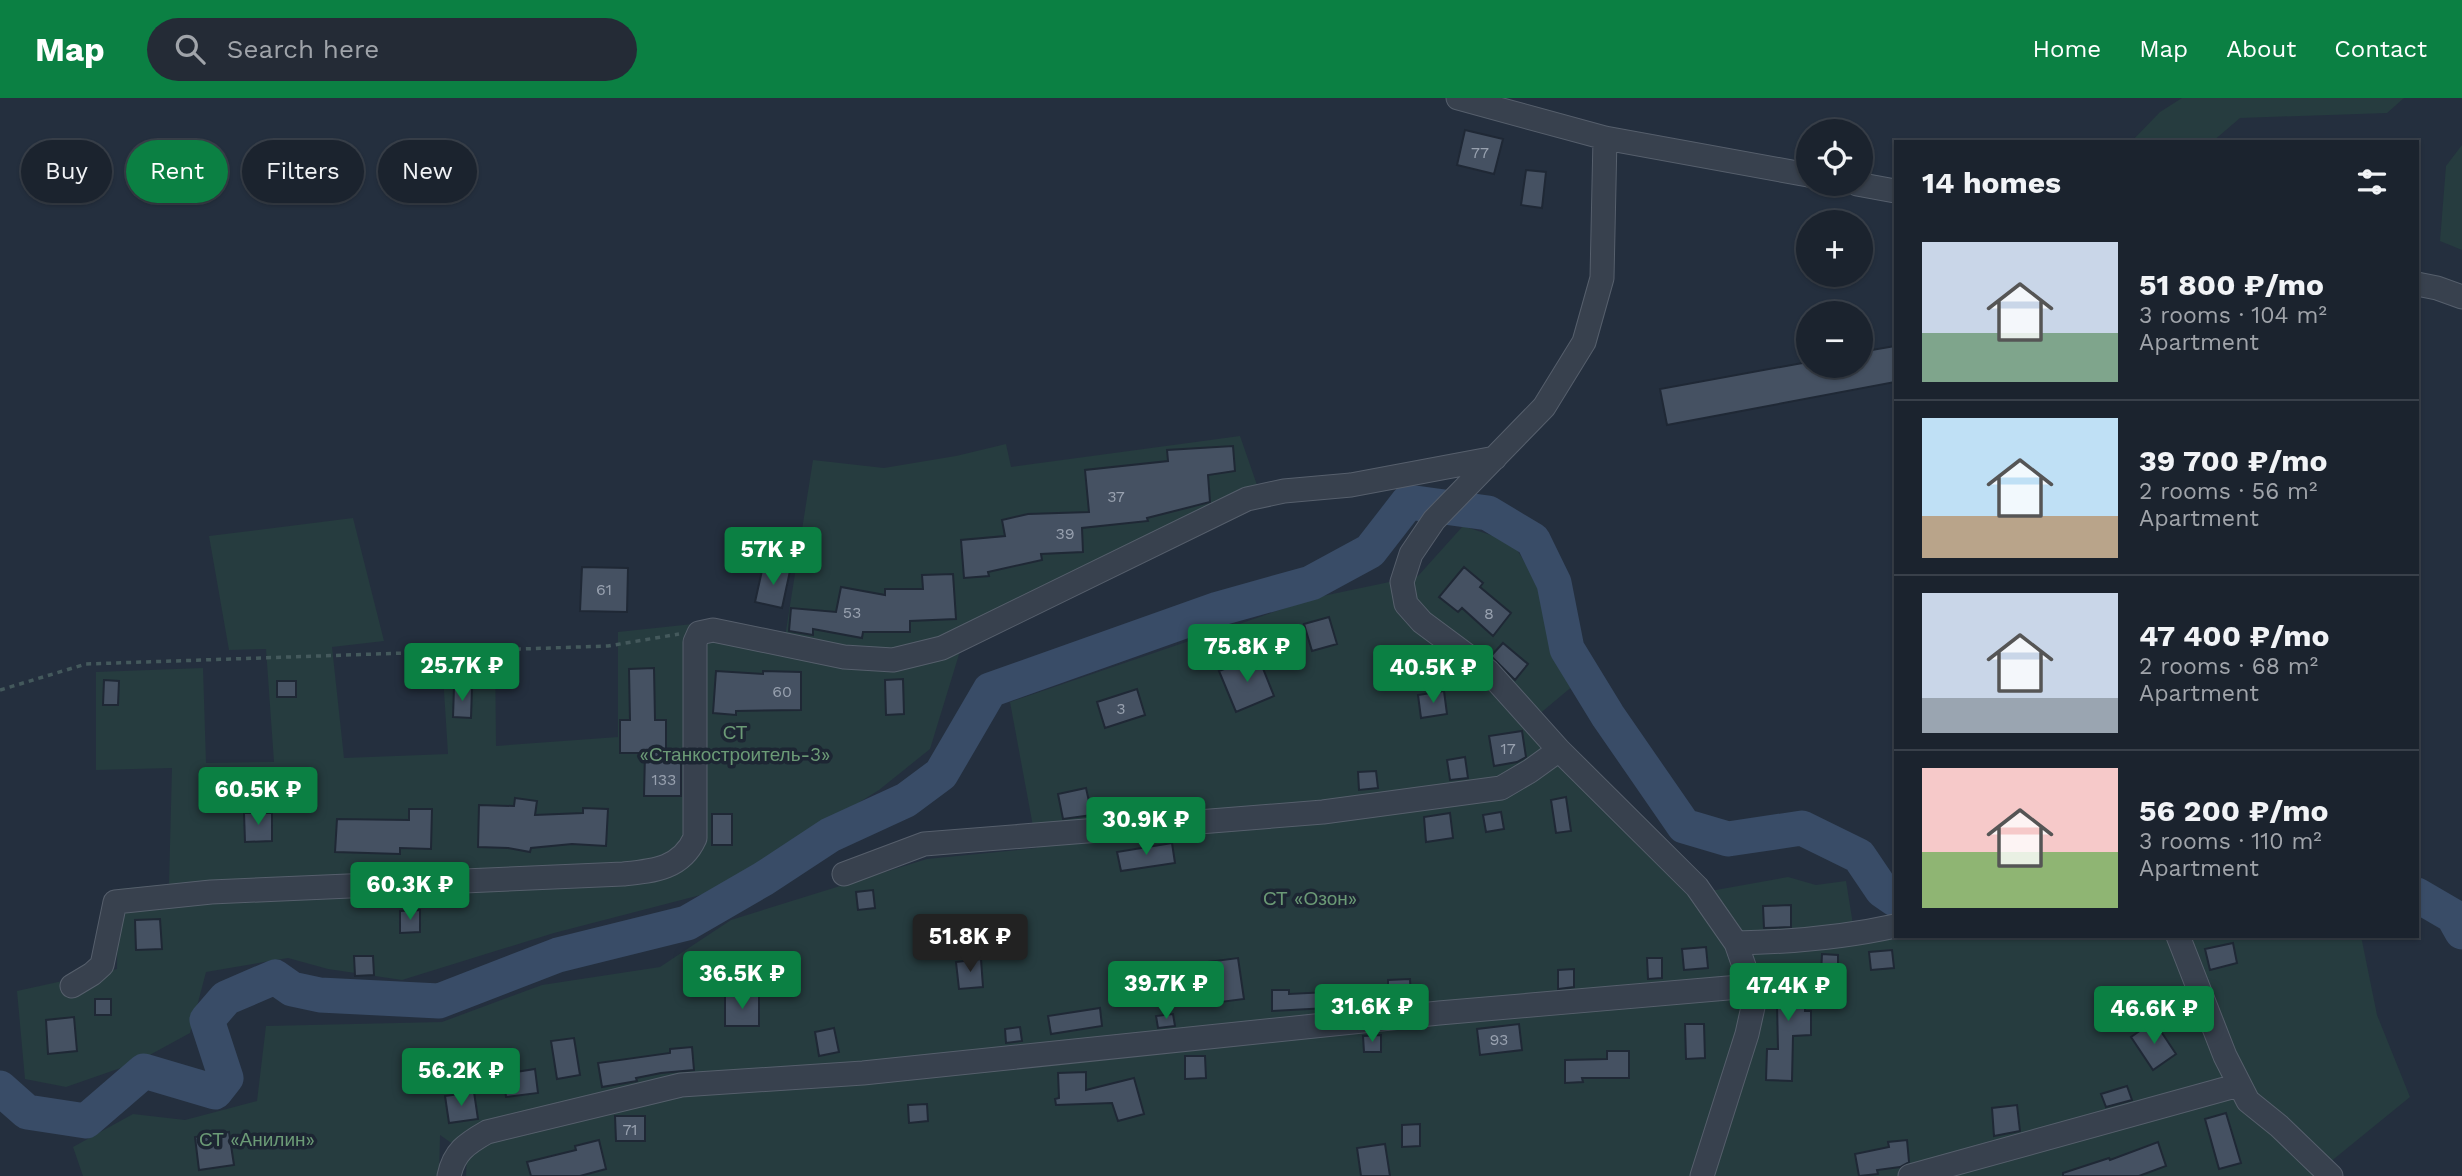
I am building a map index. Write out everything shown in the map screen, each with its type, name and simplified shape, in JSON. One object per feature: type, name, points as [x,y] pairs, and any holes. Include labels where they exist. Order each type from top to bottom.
[{"type":"street","points":[[1458,98],[1605,138],[1796,173]]},
{"type":"street","points":[[1605,138],[1602,278],[1584,342],[1544,407],[1434,520],[1410,554],[1402,582],[1406,604],[1422,622],[1488,671],[1559,750],[1697,887],[1736,943],[1751,986],[1753,1007],[1702,1176]]},
{"type":"street","points":[[1873,187],[1894,191]]},
{"type":"street","points":[[2419,284],[2462,297]]},
{"type":"street","points":[[72,986],[102,965],[115,902],[223,891],[623,874],[653,871],[676,862],[689,852],[695,838],[695,642],[699,633],[713,630],[844,657],[893,660],[942,648],[1247,499],[1284,491],[1351,485],[1495,458]]},
{"type":"street","points":[[844,874],[924,844],[1323,811],[1501,788],[1531,771],[1559,750]]},
{"type":"street","points":[[1736,943],[1802,942],[1894,926]]},
{"type":"street","points":[[2179,938],[2225,1056],[2248,1101],[2279,1126],[2331,1176]]},
{"type":"street","points":[[449,1176],[454,1158],[465,1144],[486,1132],[681,1085],[863,1073],[1439,1013],[1751,986]]},
{"type":"street","points":[[1910,1176],[2239,1085]]},
{"type":"path","points":[[0,690],[86,664],[608,646],[665,634],[699,633]]},
{"type":"green space","points":[[2182,98],[2404,98],[2387,113],[2240,118],[2214,140],[2133,140],[2160,112]]},
{"type":"green space","points":[[2462,145],[2462,250],[2440,241],[2446,166]]},
{"type":"green space","name":"СТ «Станкостроитель-3»","points":[[1240,436],[1257,485],[968,625],[930,749],[879,790],[716,891],[554,933],[402,980],[328,969],[288,958],[206,972],[190,1033],[135,1063],[66,1087],[25,1079],[17,991],[117,969],[118,889],[169,884],[172,768],[96,770],[96,672],[203,668],[206,763],[274,762],[266,649],[229,650],[209,536],[353,518],[384,641],[332,647],[344,758],[448,754],[441,644],[495,644],[496,746],[618,737],[618,632],[721,621],[785,637],[813,460],[884,468],[956,456],[1006,444],[1011,467]]},
{"type":"green space","name":"СТ «Озон»","points":[[1463,526],[1512,542],[1540,586],[1574,685],[1525,726],[1688,895],[1788,877],[1816,885],[1846,881],[1856,943],[1894,936],[2361,938],[2377,1015],[2410,1097],[2313,1176],[466,1176],[467,1154],[440,1135],[439,1176],[83,1176],[73,1147],[133,1114],[185,1120],[257,1101],[266,1026],[442,1022],[542,985],[660,967],[731,920],[927,859],[1037,848],[1010,702],[1318,597],[1418,576]]},
{"type":"building","points":[[1465,130],[1503,139],[1494,174],[1457,165]]},
{"type":"building","points":[[1526,170],[1546,172],[1542,208],[1521,205]]},
{"type":"building","points":[[1894,346],[1894,382],[1667,425],[1660,389],[1796,364],[1796,378],[1873,378],[1873,350]]},
{"type":"building","points":[[1233,446],[1235,471],[1208,475],[1210,502],[1147,518],[1148,521],[1082,528],[1083,552],[1041,554],[1042,560],[988,572],[989,576],[964,578],[961,540],[1005,536],[1002,520],[1028,514],[1089,512],[1085,470],[1168,461],[1167,450]]},
{"type":"building","points":[[763,566],[790,571],[782,608],[755,602]]},
{"type":"building","points":[[582,567],[628,568],[627,612],[580,611]]},
{"type":"building","points":[[1464,567],[1483,583],[1480,587],[1511,613],[1493,636],[1462,608],[1458,612],[1439,597]]},
{"type":"building","points":[[953,574],[956,619],[910,621],[910,632],[863,632],[862,638],[813,629],[813,635],[789,631],[791,608],[836,612],[841,587],[885,595],[885,589],[923,589],[922,575]]},
{"type":"building","points":[[1329,617],[1337,644],[1312,651],[1304,624]]},
{"type":"building","points":[[1503,643],[1528,664],[1515,680],[1491,656]]},
{"type":"building","points":[[1258,656],[1274,696],[1236,712],[1219,671]]},
{"type":"building","points":[[654,668],[655,720],[666,720],[666,761],[681,761],[681,796],[644,796],[645,753],[620,753],[620,720],[630,720],[629,669]]},
{"type":"building","points":[[716,671],[763,674],[763,671],[801,672],[801,710],[736,711],[736,715],[713,713]]},
{"type":"building","points":[[903,679],[904,714],[886,715],[885,680]]},
{"type":"building","points":[[104,680],[119,681],[118,705],[103,705]]},
{"type":"building","points":[[277,681],[296,681],[296,697],[277,697]]},
{"type":"building","points":[[454,687],[472,688],[471,718],[453,717]]},
{"type":"building","points":[[1137,689],[1145,715],[1105,728],[1097,702]]},
{"type":"building","points":[[1444,691],[1447,714],[1421,718],[1418,695]]},
{"type":"building","points":[[1522,731],[1526,757],[1517,762],[1494,766],[1489,736]]},
{"type":"building","points":[[1465,757],[1468,778],[1450,780],[1447,760]]},
{"type":"building","points":[[1376,771],[1378,788],[1359,790],[1358,772]]},
{"type":"building","points":[[1086,788],[1092,815],[1063,819],[1058,794]]},
{"type":"building","points":[[1566,797],[1571,831],[1556,833],[1551,800]]},
{"type":"building","points":[[515,798],[537,801],[535,815],[583,813],[583,808],[608,809],[606,846],[572,844],[531,848],[530,852],[478,847],[479,805],[514,806]]},
{"type":"building","points":[[409,809],[432,809],[431,849],[400,848],[400,854],[335,852],[337,819],[409,820]]},
{"type":"building","points":[[1501,812],[1504,829],[1486,832],[1483,815]]},
{"type":"building","points":[[244,813],[272,813],[272,841],[245,842]]},
{"type":"building","points":[[1450,813],[1453,838],[1426,842],[1424,817]]},
{"type":"building","points":[[712,814],[732,814],[732,845],[712,845]]},
{"type":"building","points":[[1172,843],[1175,863],[1121,871],[1117,852]]},
{"type":"building","points":[[873,890],[875,908],[858,910],[856,892]]},
{"type":"building","points":[[1791,905],[1791,927],[1764,928],[1763,906]]},
{"type":"building","points":[[420,910],[420,932],[400,933],[400,911]]},
{"type":"building","points":[[160,919],[162,949],[136,950],[135,920]]},
{"type":"building","points":[[2233,943],[2237,963],[2210,970],[2205,949]]},
{"type":"building","points":[[1706,947],[1708,968],[1684,970],[1682,949]]},
{"type":"building","points":[[1892,950],[1894,968],[1871,970],[1869,952]]},
{"type":"building","points":[[1822,954],[1838,955],[1838,974],[1821,974]]},
{"type":"building","points":[[354,956],[373,956],[374,975],[355,976]]},
{"type":"building","points":[[1238,958],[1244,999],[1213,1003],[1207,962]]},
{"type":"building","points":[[1647,958],[1662,958],[1662,978],[1648,979]]},
{"type":"building","points":[[981,959],[983,987],[959,989],[956,962]]},
{"type":"building","points":[[1574,969],[1574,987],[1558,989],[1558,970]]},
{"type":"building","points":[[1776,971],[1807,973],[1805,1011],[1811,1011],[1811,1035],[1793,1036],[1792,1081],[1766,1080],[1767,1049],[1778,1049],[1777,1004],[1774,1003]]},
{"type":"building","points":[[1410,979],[1411,1000],[1388,1001],[1388,980]]},
{"type":"building","points":[[1272,990],[1289,990],[1289,994],[1328,992],[1328,1008],[1272,1011]]},
{"type":"building","points":[[725,996],[759,996],[759,1026],[725,1026]]},
{"type":"building","points":[[95,999],[111,999],[111,1015],[95,1015]]},
{"type":"building","points":[[1100,1008],[1102,1026],[1051,1034],[1048,1016]]},
{"type":"building","points":[[1173,1014],[1175,1026],[1158,1028],[1156,1016]]},
{"type":"building","points":[[74,1017],[77,1051],[48,1054],[46,1020]]},
{"type":"building","points":[[2154,1021],[2176,1054],[2153,1070],[2131,1037]]},
{"type":"building","points":[[1519,1024],[1522,1050],[1480,1055],[1477,1029]]},
{"type":"building","points":[[1685,1024],[1704,1024],[1705,1058],[1686,1059]]},
{"type":"building","points":[[1020,1027],[1022,1041],[1006,1043],[1005,1029]]},
{"type":"building","points":[[834,1028],[839,1052],[819,1056],[815,1032]]},
{"type":"building","points":[[1381,1035],[1381,1052],[1364,1052],[1363,1036]]},
{"type":"building","points":[[574,1038],[580,1075],[557,1079],[551,1041]]},
{"type":"building","points":[[692,1047],[694,1070],[661,1073],[636,1078],[637,1081],[602,1087],[598,1063],[670,1053],[670,1049]]},
{"type":"building","points":[[1607,1051],[1629,1051],[1629,1078],[1582,1078],[1583,1082],[1565,1083],[1565,1060],[1607,1059]]},
{"type":"building","points":[[1185,1056],[1205,1056],[1206,1078],[1185,1079]]},
{"type":"building","points":[[535,1069],[538,1093],[506,1097],[503,1074]]},
{"type":"building","points":[[1086,1072],[1086,1090],[1134,1078],[1144,1114],[1118,1121],[1112,1103],[1056,1105],[1055,1099],[1059,1098],[1058,1073]]},
{"type":"building","points":[[2127,1086],[2132,1100],[2106,1107],[2101,1094]]},
{"type":"building","points":[[474,1092],[478,1119],[449,1123],[445,1096]]},
{"type":"building","points":[[927,1104],[928,1121],[909,1123],[908,1105]]},
{"type":"building","points":[[2017,1105],[2020,1131],[1994,1136],[1992,1108]]},
{"type":"building","points":[[2226,1113],[2241,1163],[2219,1169],[2205,1119]]},
{"type":"building","points":[[615,1116],[645,1116],[645,1141],[616,1141]]},
{"type":"building","points":[[1420,1124],[1420,1146],[1402,1147],[1402,1125]]},
{"type":"building","points":[[229,1132],[234,1165],[199,1170],[195,1137]]},
{"type":"building","points":[[599,1140],[606,1169],[580,1176],[531,1176],[527,1162],[576,1150],[575,1146]]},
{"type":"building","points":[[1907,1140],[1909,1162],[1900,1167],[1877,1170],[1878,1174],[1859,1176],[1855,1154],[1889,1147],[1888,1142]]},
{"type":"building","points":[[2158,1142],[2166,1166],[2139,1176],[2063,1176],[2063,1173],[2109,1158],[2110,1160]]},
{"type":"building","points":[[1385,1144],[1390,1176],[1361,1176],[1357,1148]]},
{"type":"waterway","points":[[0,1088],[27,1112],[86,1121],[144,1071],[215,1092],[226,1078],[207,1020],[226,998],[275,977],[292,989],[320,995],[439,1001],[558,955],[687,923],[763,879],[830,835],[906,800],[941,774],[990,690],[1218,609],[1311,583],[1370,551],[1408,502],[1488,513],[1533,540],[1554,583],[1567,649],[1608,716],[1684,826],[1728,839],[1802,828],[1859,856],[1882,890],[1894,898]]},
{"type":"waterway","points":[[2419,896],[2453,916],[2462,932]]},
{"type":"park label","name":"СТ «Анилин»","points":[[257,1139]]}]
